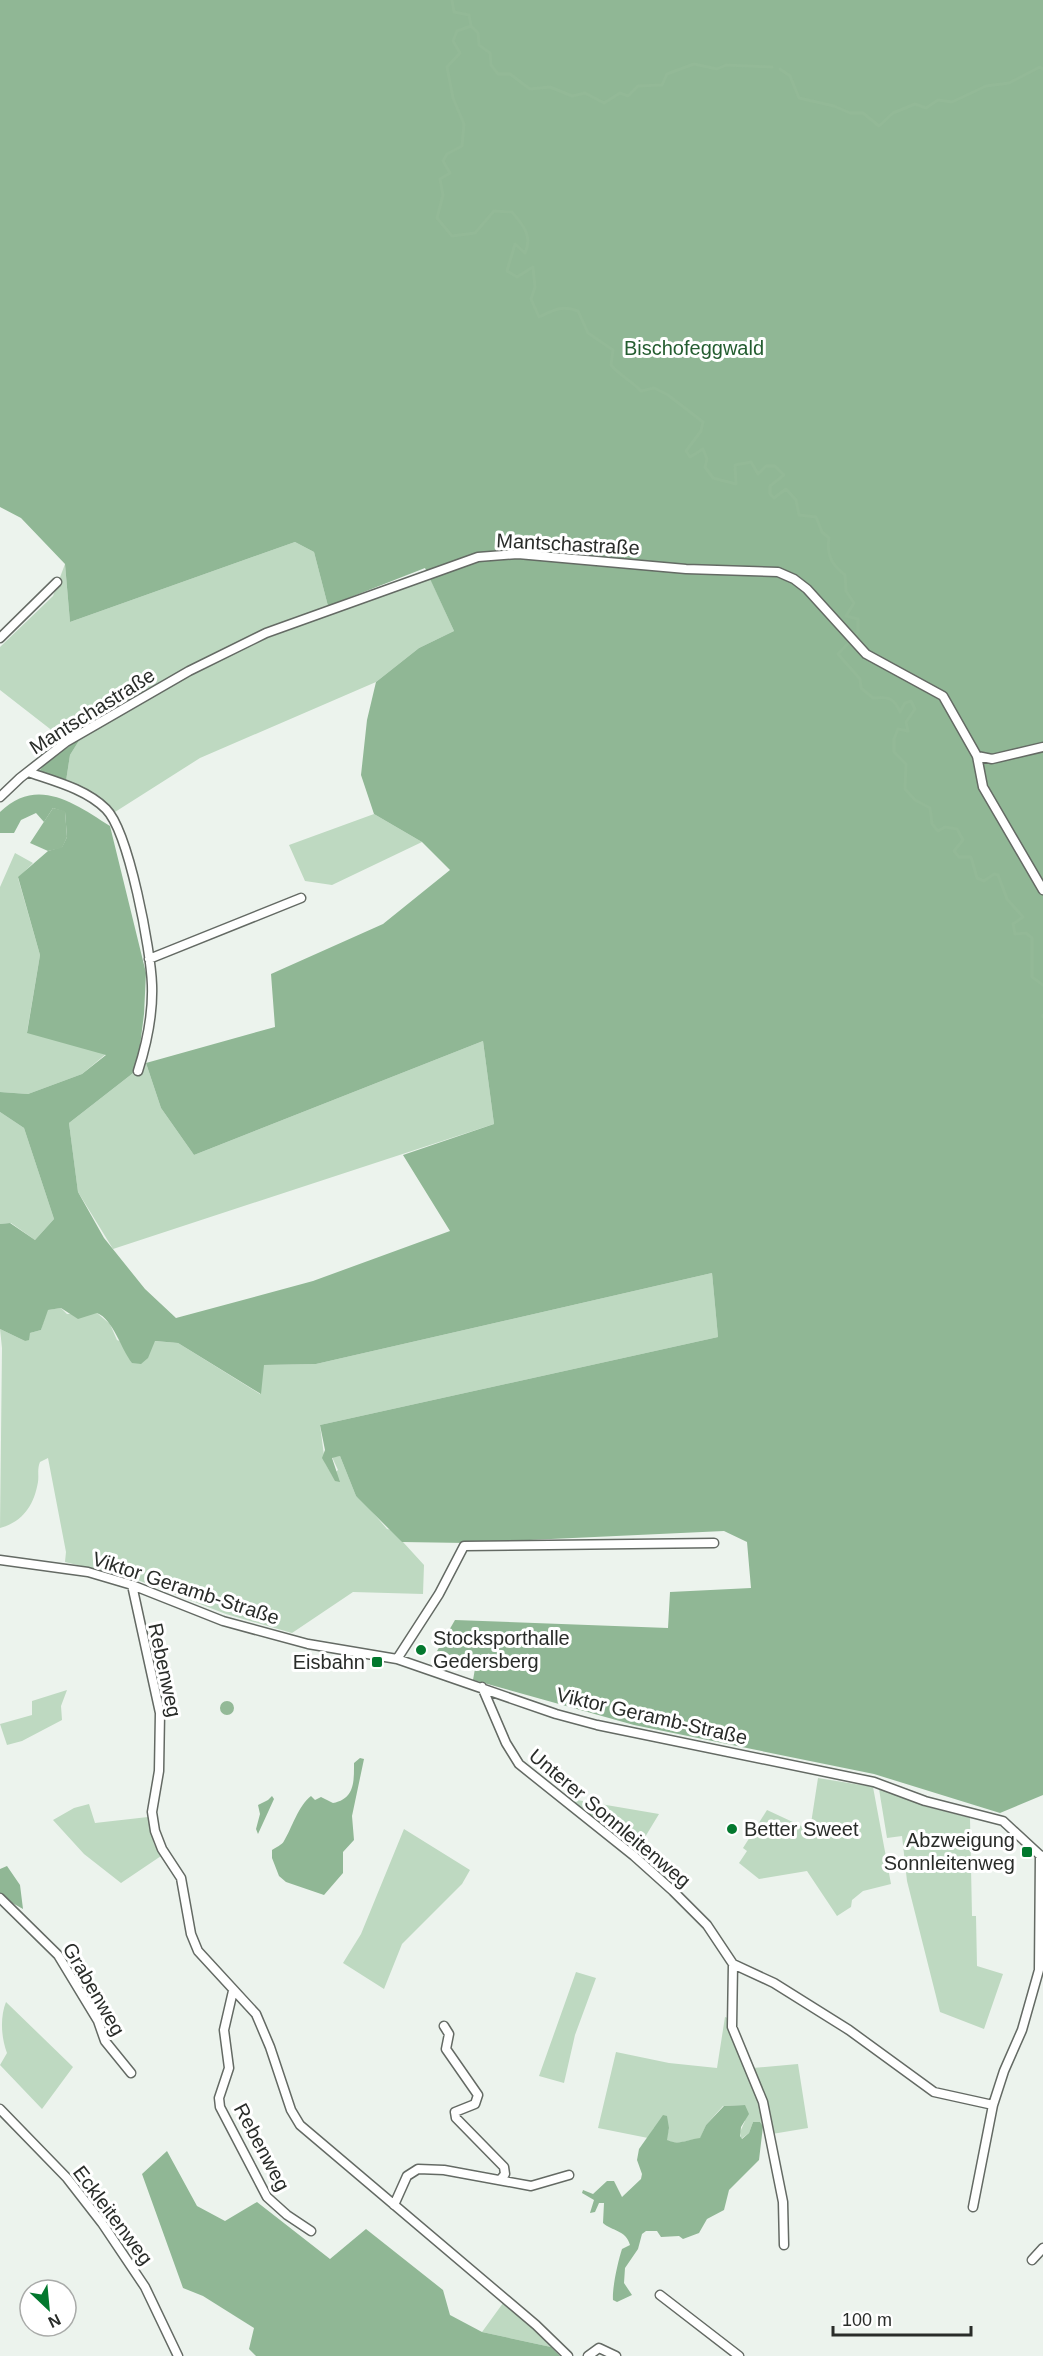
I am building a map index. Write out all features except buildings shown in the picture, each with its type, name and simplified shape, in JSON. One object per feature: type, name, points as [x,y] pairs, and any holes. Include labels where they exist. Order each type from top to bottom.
[{"type":"street","name":"Mantschastraße","points":[[0,797],[66,742],[116,711],[266,633],[478,557],[518,554],[686,569],[778,572],[794,579],[807,589],[858,647],[876,660],[943,696],[976,756],[983,787],[1043,890]]},
{"type":"street","points":[[0,638],[57,582]]},
{"type":"street","points":[[976,756],[992,759],[1043,747]]},
{"type":"street","points":[[28,772],[80,791],[113,817],[126,847],[149,959],[152,1006],[147,1045],[138,1071]]},
{"type":"street","points":[[149,959],[301,898]]},
{"type":"street","points":[[397,1659],[439,1594],[464,1546],[714,1543]]},
{"type":"street","name":"Viktor Geramb-Straße","points":[[0,1560],[81,1570],[132,1585],[175,1604],[252,1630],[308,1644],[397,1659],[556,1714],[597,1725],[874,1782],[925,1801],[1003,1821],[1041,1857]]},
{"type":"street","name":"Rebenweg","points":[[132,1585],[160,1713],[159,1771],[152,1812],[155,1831],[162,1849],[181,1878],[191,1934],[198,1951],[233,1991],[250,2006],[261,2024],[291,2110],[300,2125],[536,2325],[568,2356]]},
{"type":"street","name":"Unterer Sonnleitenweg","points":[[482,1687],[506,1743],[519,1764],[634,1856],[673,1891],[707,1924],[733,1964]]},
{"type":"street","points":[[974,2207],[993,2105],[1004,2071],[1022,2030],[1039,1970],[1041,1857]]},
{"type":"street","name":"Grabenweg","points":[[0,1898],[58,1955],[98,2022],[105,2041],[131,2073]]},
{"type":"street","points":[[784,2245],[783,2202],[763,2102],[732,2027],[733,1964],[774,1983],[849,2030],[934,2092],[993,2105]]},
{"type":"street","name":"Rebenweg","points":[[233,1991],[224,2031],[229,2068],[219,2098],[220,2107],[267,2197],[287,2216],[311,2231]]},
{"type":"street","points":[[444,2026],[449,2034],[446,2049],[468,2078],[478,2098],[475,2104],[457,2109],[455,2114],[504,2167],[506,2174],[500,2180]]},
{"type":"street","name":"Eckleitenweg","points":[[0,2109],[67,2178],[102,2223],[141,2280],[178,2356]]},
{"type":"street","points":[[394,2205],[407,2176],[418,2169],[444,2170],[531,2186],[569,2175]]},
{"type":"street","points":[[1032,2260],[1043,2248]]},
{"type":"street","points":[[660,2295],[739,2356]]},
{"type":"street","points":[[588,2356],[591,2351],[599,2348],[616,2356]]},
{"type":"shaded area","points":[[295,542],[314,552],[328,606],[192,666],[63,739],[0,690],[0,647],[53,596],[65,564],[70,622]]},
{"type":"shaded area","points":[[429,576],[454,631],[419,648],[376,682],[200,758],[115,812],[66,781],[70,755],[80,739],[138,703],[252,644]]},
{"type":"shaded area","points":[[53,808],[65,811],[67,837],[62,848],[48,851],[30,843]]},
{"type":"shaded area","points":[[374,814],[422,842],[332,885],[305,881],[289,845]]},
{"type":"shaded area","points":[[15,853],[33,863],[18,878],[40,955],[27,1032],[106,1054],[82,1074],[28,1094],[0,1092],[0,887]]},
{"type":"shaded area","points":[[483,1041],[494,1124],[113,1249],[78,1192],[69,1123],[146,1063],[161,1108],[194,1155]]},
{"type":"shaded area","points":[[0,1112],[24,1128],[54,1219],[35,1240],[11,1223],[0,1224]]},
{"type":"shaded area","points":[[712,1273],[718,1337],[320,1425],[325,1463],[332,1475],[338,1470],[332,1457],[340,1456],[356,1496],[424,1565],[423,1594],[353,1592],[292,1633],[226,1614],[135,1579],[65,1562],[66,1552],[48,1458],[40,1462],[34,1498],[26,1511],[15,1522],[0,1528],[2,1348],[0,1329],[25,1341],[30,1333],[41,1330],[47,1310],[61,1308],[67,1314],[97,1313],[110,1324],[117,1340],[148,1352],[154,1341],[178,1343],[260,1394],[263,1365],[316,1364]]},
{"type":"shaded area","points":[[67,1690],[61,1706],[62,1720],[22,1741],[7,1745],[0,1724],[32,1715],[32,1701]]},
{"type":"shaded area","points":[[224,1701],[230,1701],[234,1708],[230,1715],[224,1715],[220,1711],[220,1705]]},
{"type":"shaded area","points":[[818,1778],[873,1787],[891,1884],[863,1891],[852,1900],[851,1907],[837,1916],[807,1871],[759,1879],[739,1863],[747,1851],[743,1848],[767,1810],[810,1830]]},
{"type":"shaded area","points":[[879,1789],[924,1806],[970,1818],[972,1916],[976,1916],[977,1966],[1003,1974],[984,2029],[940,2012],[907,1881],[902,1836],[887,1838]]},
{"type":"shaded area","points":[[574,1801],[659,1814],[636,1852],[575,1804]]},
{"type":"shaded area","points":[[89,1804],[95,1823],[148,1817],[154,1844],[161,1856],[121,1883],[84,1854],[53,1820],[74,1808]]},
{"type":"shaded area","points":[[404,1829],[470,1870],[462,1884],[402,1944],[384,1989],[343,1963],[361,1934]]},
{"type":"shaded area","points":[[576,1972],[596,1978],[575,2035],[564,2083],[539,2076]]},
{"type":"shaded area","points":[[6,2002],[73,2067],[42,2109],[0,2065],[7,2053],[2,2027]]},
{"type":"shaded area","points":[[725,2017],[728,2018],[757,2090],[765,2122],[763,2126],[760,2122],[753,2122],[749,2133],[741,2139],[740,2132],[745,2121],[745,2105],[723,2106],[706,2125],[700,2139],[683,2142],[666,2140],[669,2128],[654,2128],[648,2138],[598,2128],[616,2052],[669,2063],[717,2068]]},
{"type":"shaded area","points":[[798,2064],[808,2128],[772,2134],[764,2095],[753,2068]]},
{"type":"shaded area","points":[[506,2299],[551,2347],[482,2332]]},
{"type":"green space","name":"Bischofeggwald","points":[[0,0],[1043,0],[1043,1795],[1000,1813],[874,1774],[634,1725],[473,1680],[476,1663],[437,1651],[455,1620],[668,1628],[670,1592],[751,1588],[747,1542],[724,1531],[467,1543],[402,1542],[356,1496],[340,1456],[332,1458],[340,1482],[335,1481],[322,1458],[325,1450],[320,1425],[718,1337],[712,1273],[316,1364],[264,1365],[261,1394],[178,1343],[155,1341],[148,1358],[141,1364],[132,1363],[108,1321],[97,1313],[78,1319],[61,1308],[48,1310],[41,1330],[30,1333],[29,1340],[25,1341],[0,1329],[0,1224],[10,1223],[35,1240],[54,1219],[24,1128],[0,1112],[0,1092],[28,1094],[82,1074],[106,1055],[27,1033],[40,955],[18,877],[48,851],[62,847],[67,837],[65,812],[53,808],[44,822],[36,813],[21,820],[14,833],[0,833],[0,812],[14,801],[28,796],[55,797],[83,809],[110,826],[146,973],[144,1014],[137,1070],[69,1123],[78,1192],[104,1238],[145,1289],[176,1318],[313,1281],[450,1231],[403,1155],[494,1124],[483,1041],[194,1155],[161,1108],[146,1063],[275,1027],[271,974],[383,924],[450,870],[422,842],[374,814],[361,775],[367,720],[376,682],[419,648],[454,631],[425,568],[328,606],[314,552],[295,542],[70,622],[65,564],[21,518],[0,507]]},
{"type":"green space","points":[[80,739],[70,755],[66,781],[41,775],[40,770],[47,761]]},
{"type":"green space","points":[[360,1758],[364,1759],[352,1816],[354,1840],[343,1852],[343,1873],[324,1895],[286,1882],[279,1876],[272,1858],[272,1850],[283,1842],[299,1811],[311,1796],[315,1800],[321,1797],[333,1803],[346,1798],[352,1788],[354,1763]]},
{"type":"green space","points":[[272,1796],[274,1799],[258,1834],[256,1829],[260,1814],[258,1805]]},
{"type":"green space","points":[[7,1866],[20,1885],[23,1909],[0,1896],[0,1869]]},
{"type":"green space","points":[[745,2105],[749,2114],[741,2127],[740,2136],[742,2139],[749,2133],[753,2122],[760,2122],[763,2126],[759,2160],[729,2190],[724,2210],[707,2219],[699,2233],[683,2239],[679,2236],[661,2237],[657,2231],[646,2231],[642,2234],[638,2249],[625,2268],[624,2283],[632,2295],[617,2302],[613,2300],[613,2289],[622,2249],[630,2245],[625,2236],[603,2223],[604,2203],[599,2203],[595,2212],[590,2213],[594,2200],[582,2193],[583,2190],[593,2194],[607,2181],[614,2181],[622,2197],[641,2179],[642,2174],[637,2160],[639,2149],[663,2115],[667,2116],[669,2128],[667,2140],[680,2142],[700,2138],[706,2125],[724,2106]]},
{"type":"green space","points":[[167,2151],[197,2206],[225,2221],[257,2202],[330,2259],[366,2229],[443,2290],[450,2315],[482,2332],[551,2347],[560,2356],[256,2356],[249,2349],[254,2328],[203,2296],[183,2288],[142,2174]]},
{"type":"waterway","points":[[452,0],[454,12],[469,15],[471,26],[457,31],[453,41],[460,53],[447,67],[453,98],[464,124],[462,146],[447,154],[443,161],[450,173],[440,179],[443,195],[437,218],[452,236],[475,233],[494,211],[512,212],[523,226],[528,241],[525,253],[515,244],[507,271],[517,277],[533,267],[535,287],[531,299],[539,317],[563,308],[578,311],[588,333],[613,350],[611,365],[618,372],[641,391],[654,388],[668,395],[703,422],[701,431],[686,451],[690,457],[703,449],[707,459],[705,467],[713,478],[736,484],[735,465],[751,462],[758,474],[766,466],[775,466],[784,475],[770,486],[770,494],[774,498],[786,489],[796,500],[799,515],[816,517],[822,532],[829,538],[828,550],[831,559],[845,575],[846,591],[854,603],[846,616],[858,619],[858,633],[838,654],[860,679],[861,688],[873,698],[890,699],[900,712],[905,703],[911,701],[915,709],[906,722],[908,731],[898,729],[894,739],[894,752],[906,764],[905,789],[915,800],[930,808],[932,824],[938,831],[945,827],[957,829],[963,840],[954,851],[959,857],[971,857],[977,878],[984,881],[994,874],[998,875],[1007,899],[1023,917],[1013,924],[1015,934],[1026,933],[1032,938],[1032,977],[1043,985]]},
{"type":"waterway","points":[[471,26],[478,33],[479,45],[490,53],[491,65],[498,74],[510,74],[530,89],[550,87],[572,96],[585,93],[604,103],[620,93],[628,96],[638,86],[662,85],[667,74],[694,64],[717,69],[726,65],[772,67]]},
{"type":"waterway","points":[[780,69],[790,76],[799,98],[834,106],[850,113],[863,113],[879,126],[893,113],[915,104],[926,108],[938,100],[952,102],[986,86],[1009,83],[1040,67],[1043,69]]},
{"type":"place","name":"Stocksporthalle Gedersberg","points":[[421,1650]]},
{"type":"place","name":"Eisbahn","points":[[377,1662]]},
{"type":"place","name":"Better Sweet","points":[[732,1829]]},
{"type":"place","name":"Abzweigung Sonnleitenweg","points":[[1027,1852]]}]
